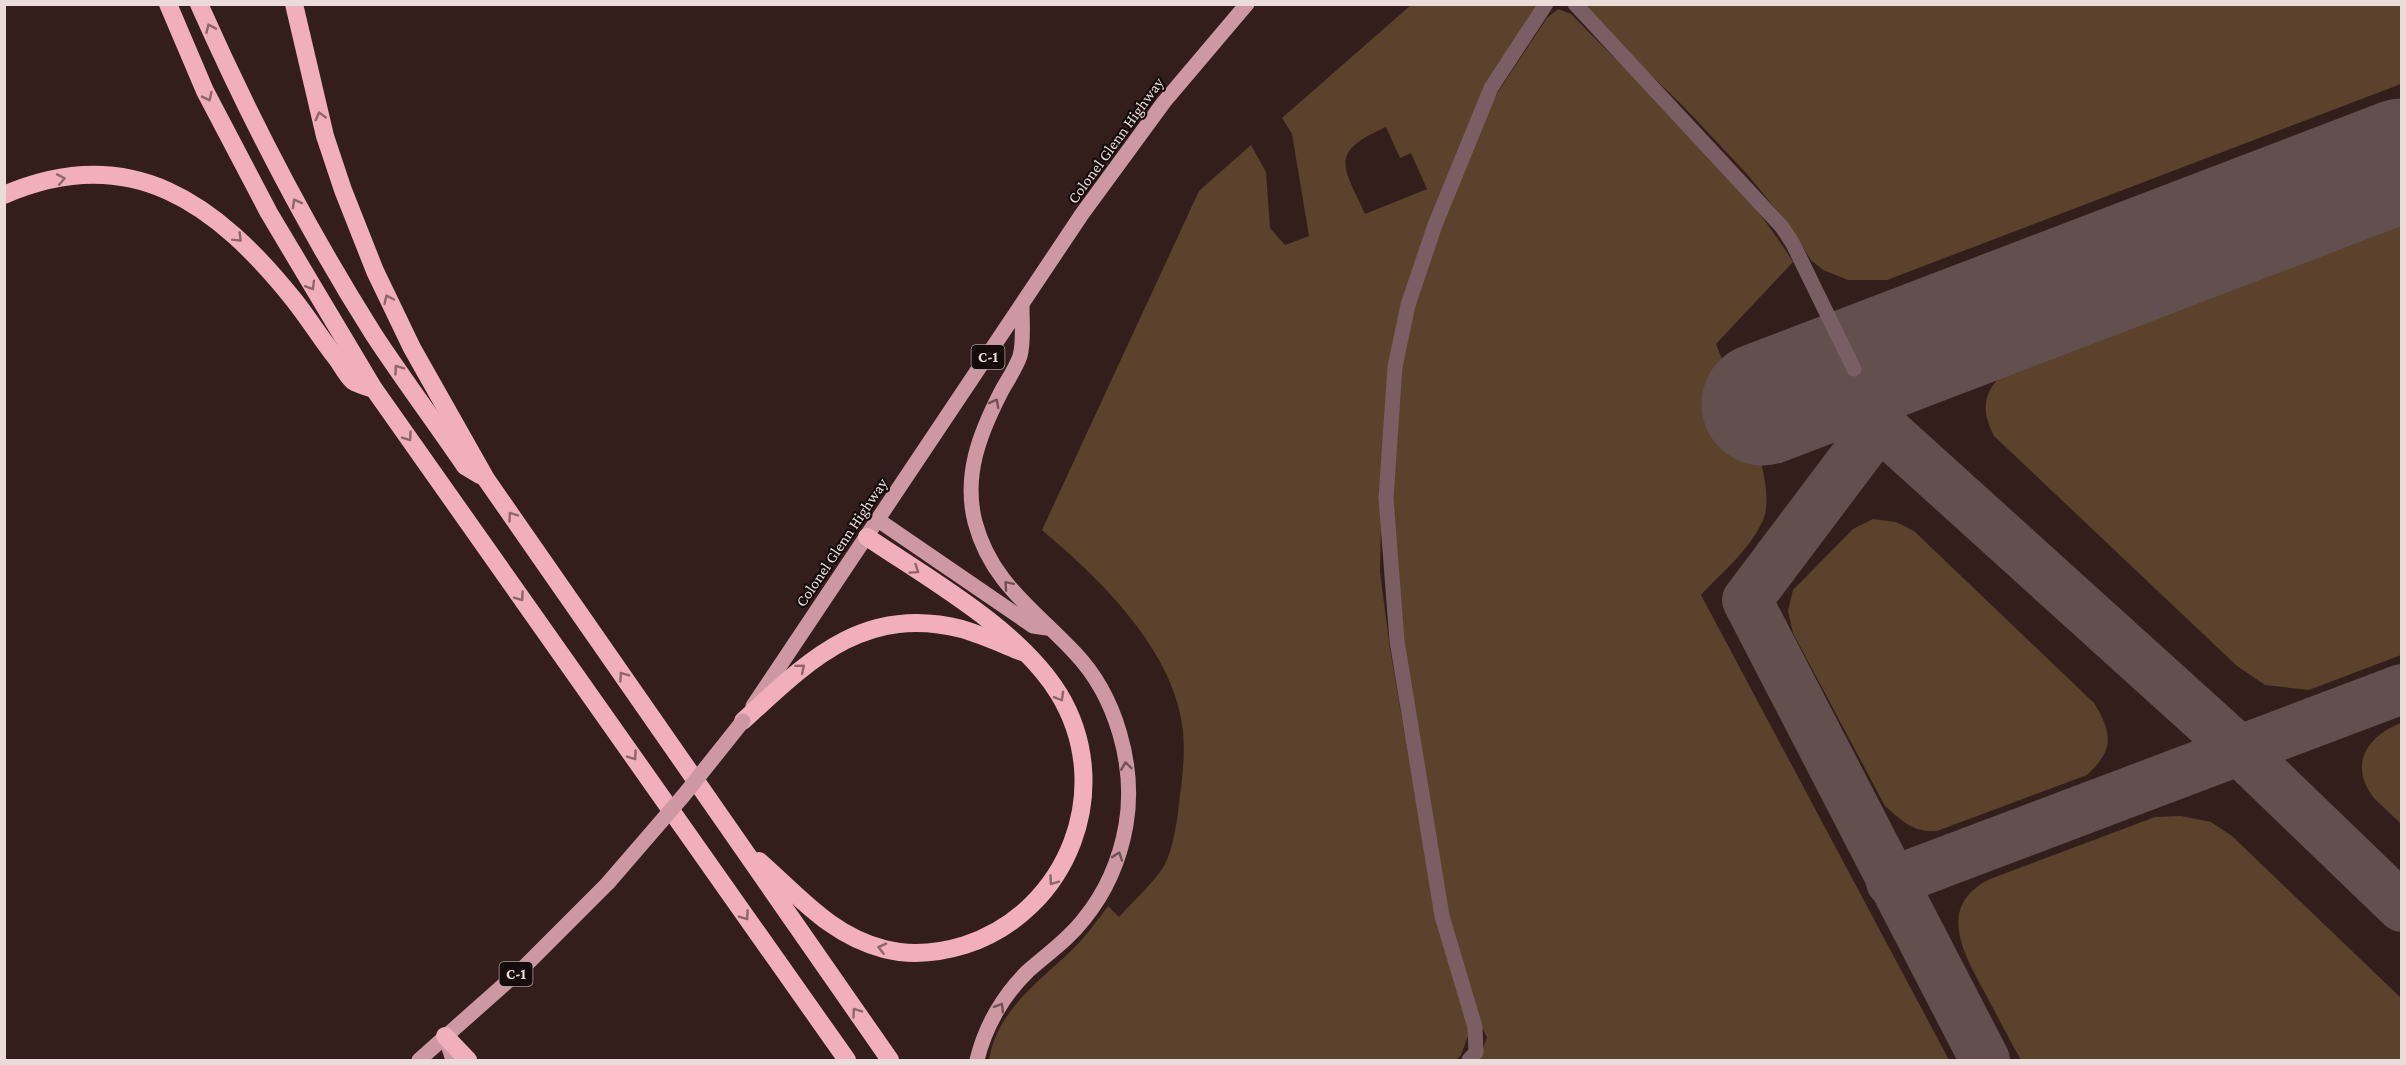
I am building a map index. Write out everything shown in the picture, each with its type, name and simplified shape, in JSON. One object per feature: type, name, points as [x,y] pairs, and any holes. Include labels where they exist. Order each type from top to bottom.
[{"type":"highway","points":[[168,4],[205,91],[269,213],[374,389],[847,1060]]},
{"type":"highway","points":[[200,4],[266,148],[334,268],[375,335],[465,466],[486,479]]},
{"type":"highway","points":[[294,4],[325,136],[343,190],[375,271],[412,348],[486,479],[890,1060]]},
{"type":"highway","points":[[4,195],[36,184],[90,176],[137,181],[182,196],[221,222],[237,237],[294,300],[352,380],[374,389]]},
{"type":"highway","points":[[740,845],[813,913],[858,940],[885,949],[933,953],[975,942],[1004,927],[1033,904],[1060,872],[1070,852],[1083,809],[1084,770],[1070,715],[1058,693],[1006,632],[867,537]]},
{"type":"highway","points":[[743,721],[822,651],[844,639],[885,625],[925,623],[945,626],[1022,652]]},
{"type":"highway","points":[[445,1036],[468,1060]]},
{"type":"main road","name":"Colonel Glenn Highway","points":[[419,1060],[525,966],[608,883],[684,795],[743,721],[1082,214],[1157,111],[1246,4]]},
{"type":"main road","points":[[977,1060],[986,1031],[1013,988],[1070,935],[1094,906],[1113,870],[1126,824],[1126,761],[1112,713],[1088,667],[1063,640],[1047,628],[1003,580],[990,560],[975,520],[971,482],[977,442],[1020,356],[1022,306]]},
{"type":"main road","points":[[878,520],[1033,626],[1047,628]]},
{"type":"main road","points":[[445,1036],[453,1060]]},
{"type":"lane","points":[[1469,1060],[1476,1052],[1475,1027],[1442,915],[1396,641],[1386,498],[1395,367],[1408,305],[1435,225],[1491,88],[1546,4]]},
{"type":"lane","points":[[1575,4],[1782,227],[1793,244],[1854,369]]},
{"type":"shaded area","points":[[1411,5],[1539,5],[1486,89],[1404,302],[1382,475],[1380,572],[1390,649],[1436,918],[1470,1030],[1461,1055],[1456,1060],[989,1060],[1001,1026],[1021,998],[1078,944],[1108,906],[1119,917],[1159,873],[1170,850],[1178,812],[1184,747],[1177,701],[1166,673],[1150,645],[1110,594],[1042,530],[1199,191],[1251,145],[1266,172],[1270,228],[1285,245],[1309,236],[1292,134],[1282,118]],"holes":[[[1386,127],[1400,158],[1411,153],[1427,189],[1365,214],[1347,172],[1348,153],[1368,136]]]},
{"type":"shaded area","points":[[1584,5],[2401,5],[2401,84],[1887,280],[1848,280],[1823,270],[1811,260],[1784,219],[1747,174],[1684,107],[1594,20]]},
{"type":"shaded area","points":[[1558,9],[1571,14],[1718,163],[1770,228],[1793,262],[1716,344],[1752,433],[1760,458],[1767,503],[1763,520],[1751,541],[1701,595],[1949,1060],[1479,1060],[1487,1037],[1475,1015],[1449,928],[1401,637],[1392,480],[1402,365],[1414,308],[1464,159],[1498,92],[1547,18]]},
{"type":"shaded area","points":[[2401,220],[2401,655],[2309,690],[2265,685],[2237,666],[1994,436],[1986,416],[1986,399],[1994,384],[2009,369]]},
{"type":"shaded area","points":[[1873,519],[1896,522],[1914,531],[2094,703],[2105,724],[2108,741],[2102,758],[2087,775],[1937,831],[1915,828],[1885,806],[1793,633],[1788,611],[1793,590],[1853,529]]},
{"type":"shaded area","points":[[2401,723],[2401,824],[2374,798],[2366,786],[2362,774],[2362,763],[2371,744],[2389,729]]},
{"type":"shaded area","points":[[2181,816],[2211,822],[2232,836],[2401,998],[2401,1060],[2021,1060],[1963,948],[1959,933],[1959,917],[1963,903],[1973,890],[1990,879],[2155,817]]},
{"type":"taxiway","points":[[1829,379],[2239,750],[2402,907]]},
{"type":"taxiway","points":[[1878,426],[1747,600],[1985,1060]]},
{"type":"taxiway","points":[[1891,882],[2402,689]]},
{"type":"runway","points":[[1763,404],[2402,160]]}]
